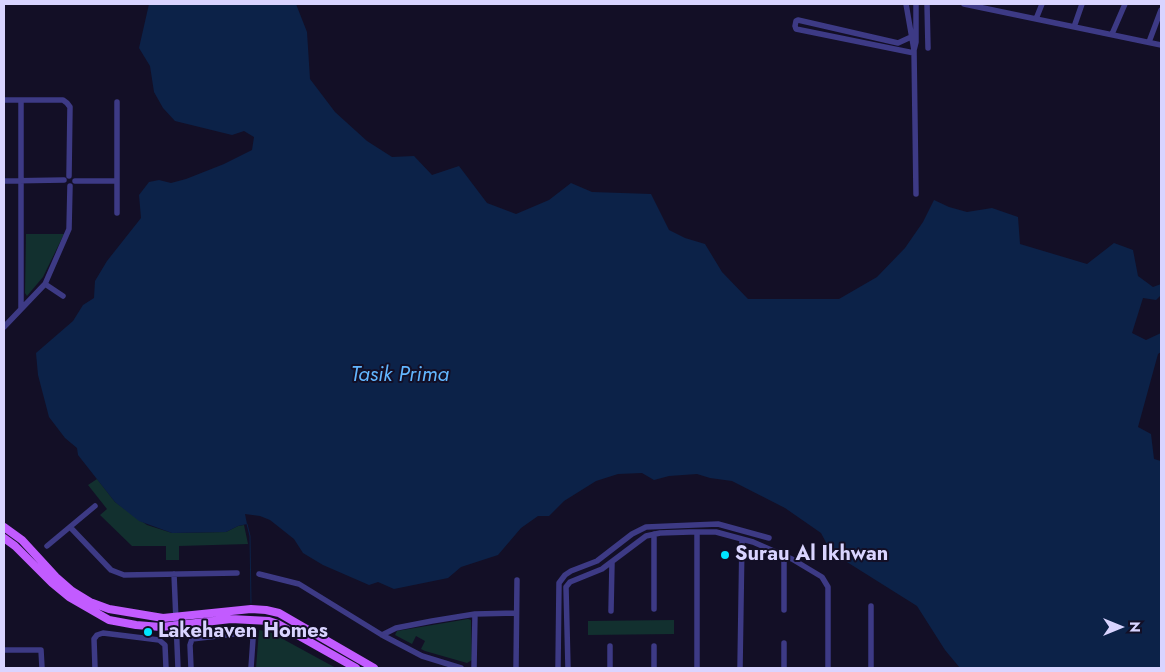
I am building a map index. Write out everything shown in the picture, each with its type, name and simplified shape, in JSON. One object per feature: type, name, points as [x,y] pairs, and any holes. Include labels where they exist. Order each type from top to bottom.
[{"type":"main road","points":[[4,527],[22,540],[56,577],[72,591],[90,602],[109,610],[163,618],[251,609],[279,613],[374,668]]},
{"type":"main road","points":[[4,538],[15,546],[69,598],[109,620],[136,625],[176,627],[231,619],[269,621],[278,624],[356,668]]},
{"type":"street","points":[[906,4],[914,52],[916,194]]},
{"type":"street","points":[[914,52],[916,42],[916,4]]},
{"type":"street","points":[[928,4],[928,48]]},
{"type":"street","points":[[964,4],[1161,45]]},
{"type":"street","points":[[998,10],[1001,4]]},
{"type":"street","points":[[1036,19],[1042,4]]},
{"type":"street","points":[[1074,27],[1082,4]]},
{"type":"street","points":[[1112,34],[1125,4]]},
{"type":"street","points":[[1148,42],[1161,10]]},
{"type":"street","points":[[796,21],[898,43],[914,52],[796,29],[796,21]]},
{"type":"street","points":[[898,43],[911,37]]},
{"type":"street","points":[[4,100],[63,100],[67,103],[70,107],[67,178],[65,183],[70,186]]},
{"type":"street","points":[[21,100],[21,309]]},
{"type":"street","points":[[117,102],[117,214]]},
{"type":"street","points":[[4,181],[67,178],[74,178],[75,181],[117,181]]},
{"type":"street","points":[[4,327],[45,284],[69,229],[70,186],[75,181]]},
{"type":"street","points":[[45,284],[63,296]]},
{"type":"street","points":[[47,546],[95,506]]},
{"type":"street","points":[[558,668],[559,583],[571,571],[597,561],[632,534],[646,527],[718,524],[769,538]]},
{"type":"street","points":[[70,527],[112,570],[124,575],[237,573]]},
{"type":"street","points":[[697,668],[698,532]]},
{"type":"street","points":[[568,668],[566,587],[570,582],[612,563],[632,545],[646,536],[698,532],[716,532],[742,539],[784,556],[822,577],[828,587],[828,668]]},
{"type":"street","points":[[654,534],[654,609]]},
{"type":"street","points":[[740,668],[742,539]]},
{"type":"street","points":[[784,556],[784,610]]},
{"type":"street","points":[[611,611],[612,563]]},
{"type":"street","points":[[174,574],[178,668]]},
{"type":"street","points":[[260,574],[299,584],[382,635],[422,656],[461,668]]},
{"type":"street","points":[[516,668],[517,580]]},
{"type":"street","points":[[871,606],[871,668]]},
{"type":"street","points":[[382,635],[396,628],[475,614],[516,613]]},
{"type":"street","points":[[474,668],[475,614]]},
{"type":"street","points":[[95,668],[94,639],[97,635],[103,633],[159,640],[165,645],[166,668]]},
{"type":"street","points":[[191,668],[190,645],[192,639],[243,633],[249,634],[253,640],[251,668]]},
{"type":"street","points":[[784,643],[784,668]]},
{"type":"street","points":[[610,646],[610,668]]},
{"type":"street","points":[[654,646],[654,668]]},
{"type":"street","points":[[4,650],[41,650],[42,668]]},
{"type":"green space","points":[[26,234],[64,234],[43,277],[27,296],[25,293]]},
{"type":"green space","points":[[97,479],[115,502],[147,525],[172,533],[226,532],[244,525],[248,544],[179,546],[179,560],[166,560],[166,546],[132,546],[100,515],[107,509],[88,485]]},
{"type":"green space","points":[[471,620],[472,660],[467,663],[421,649],[425,641],[416,636],[412,644],[395,635],[397,631]]},
{"type":"green space","points":[[674,620],[674,634],[588,635],[588,621]]},
{"type":"green space","points":[[259,630],[270,632],[336,668],[256,668]]},
{"type":"water","name":"Tasik Prima","points":[[149,4],[296,4],[307,32],[310,79],[335,112],[367,141],[392,157],[414,156],[432,175],[459,166],[487,203],[516,214],[549,200],[571,183],[592,192],[651,194],[669,230],[685,238],[705,244],[722,272],[748,299],[839,299],[877,277],[905,248],[923,222],[934,200],[967,212],[992,208],[1018,217],[1020,244],[1087,264],[1114,243],[1133,250],[1138,276],[1153,287],[1161,284],[1161,295],[1156,300],[1143,298],[1132,333],[1146,340],[1161,333],[1161,352],[1158,354],[1138,427],[1151,434],[1154,459],[1161,461],[1161,668],[960,668],[945,650],[917,606],[831,552],[821,533],[785,508],[732,481],[697,474],[669,476],[654,480],[642,473],[618,474],[596,481],[564,501],[549,516],[538,516],[521,528],[498,555],[461,567],[448,578],[394,589],[378,582],[369,585],[323,565],[303,553],[294,539],[270,520],[260,516],[245,514],[247,524],[226,532],[172,533],[139,521],[115,502],[78,455],[77,448],[65,438],[49,417],[38,375],[36,353],[73,321],[83,305],[94,298],[95,281],[107,261],[141,218],[139,195],[149,182],[159,180],[171,183],[224,164],[252,150],[254,137],[244,131],[232,135],[175,121],[163,108],[154,92],[150,66],[139,48]]},
{"type":"waterway","points":[[247,524],[250,536],[251,603]]},
{"type":"place","name":"Surau Al Ikhwan","points":[[725,555]]},
{"type":"place","name":"Lakehaven Homes","points":[[148,632]]}]
